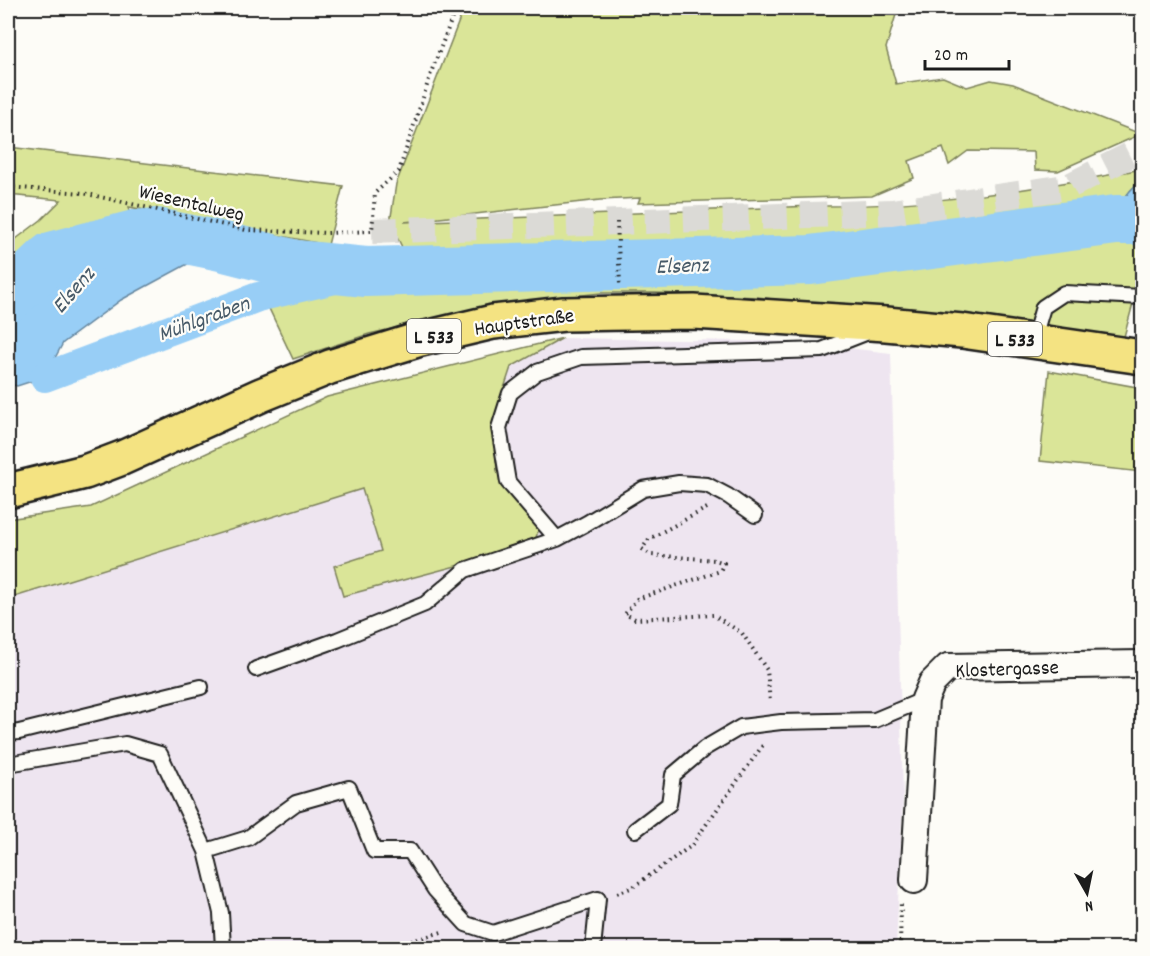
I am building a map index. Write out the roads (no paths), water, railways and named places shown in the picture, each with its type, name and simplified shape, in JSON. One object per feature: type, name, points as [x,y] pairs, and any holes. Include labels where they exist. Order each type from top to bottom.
[{"type":"main road","name":"Hauptstraße","points":[[8,491],[85,472],[122,458],[261,394],[330,367],[417,340],[493,322],[564,314],[694,312],[962,331],[1143,357]]},
{"type":"street","name":"Klostergasse","points":[[914,880],[925,699],[932,683],[948,667],[1143,664]]},
{"type":"lane","points":[[1033,341],[1042,307],[1064,293],[1143,297]]},
{"type":"lane","points":[[557,539],[508,482],[499,428],[510,393],[537,372],[581,357],[822,350],[886,324]]},
{"type":"lane","points":[[256,669],[337,640],[424,604],[465,570],[557,539],[643,489],[679,483],[707,485],[728,496],[755,515]]},
{"type":"lane","points":[[8,733],[201,687]]},
{"type":"lane","points":[[634,830],[669,804],[673,776],[705,748],[741,728],[781,722],[875,720],[925,699]]},
{"type":"lane","points":[[8,764],[125,744],[160,754],[206,851],[221,913],[223,948]]},
{"type":"lane","points":[[206,851],[248,838],[296,803],[349,788],[374,850],[410,852],[435,890],[466,924],[493,933],[598,899],[593,948]]},
{"type":"water","points":[[1142,182],[1142,220],[1116,220],[1125,198]]},
{"type":"water","points":[[157,233],[221,246],[121,300],[63,343],[45,377],[17,386],[8,384],[8,298],[51,257],[135,235]]},
{"type":"waterway","name":"Elsenz","points":[[8,298],[51,257],[135,235],[157,233],[296,265],[366,272],[810,260],[1116,220],[1142,220]]},
{"type":"waterway","name":"Mühlgraben","points":[[45,377],[258,297],[366,272]]},
{"type":"tunnel","points":[[372,231],[892,212],[1067,187],[1142,149]]}]
